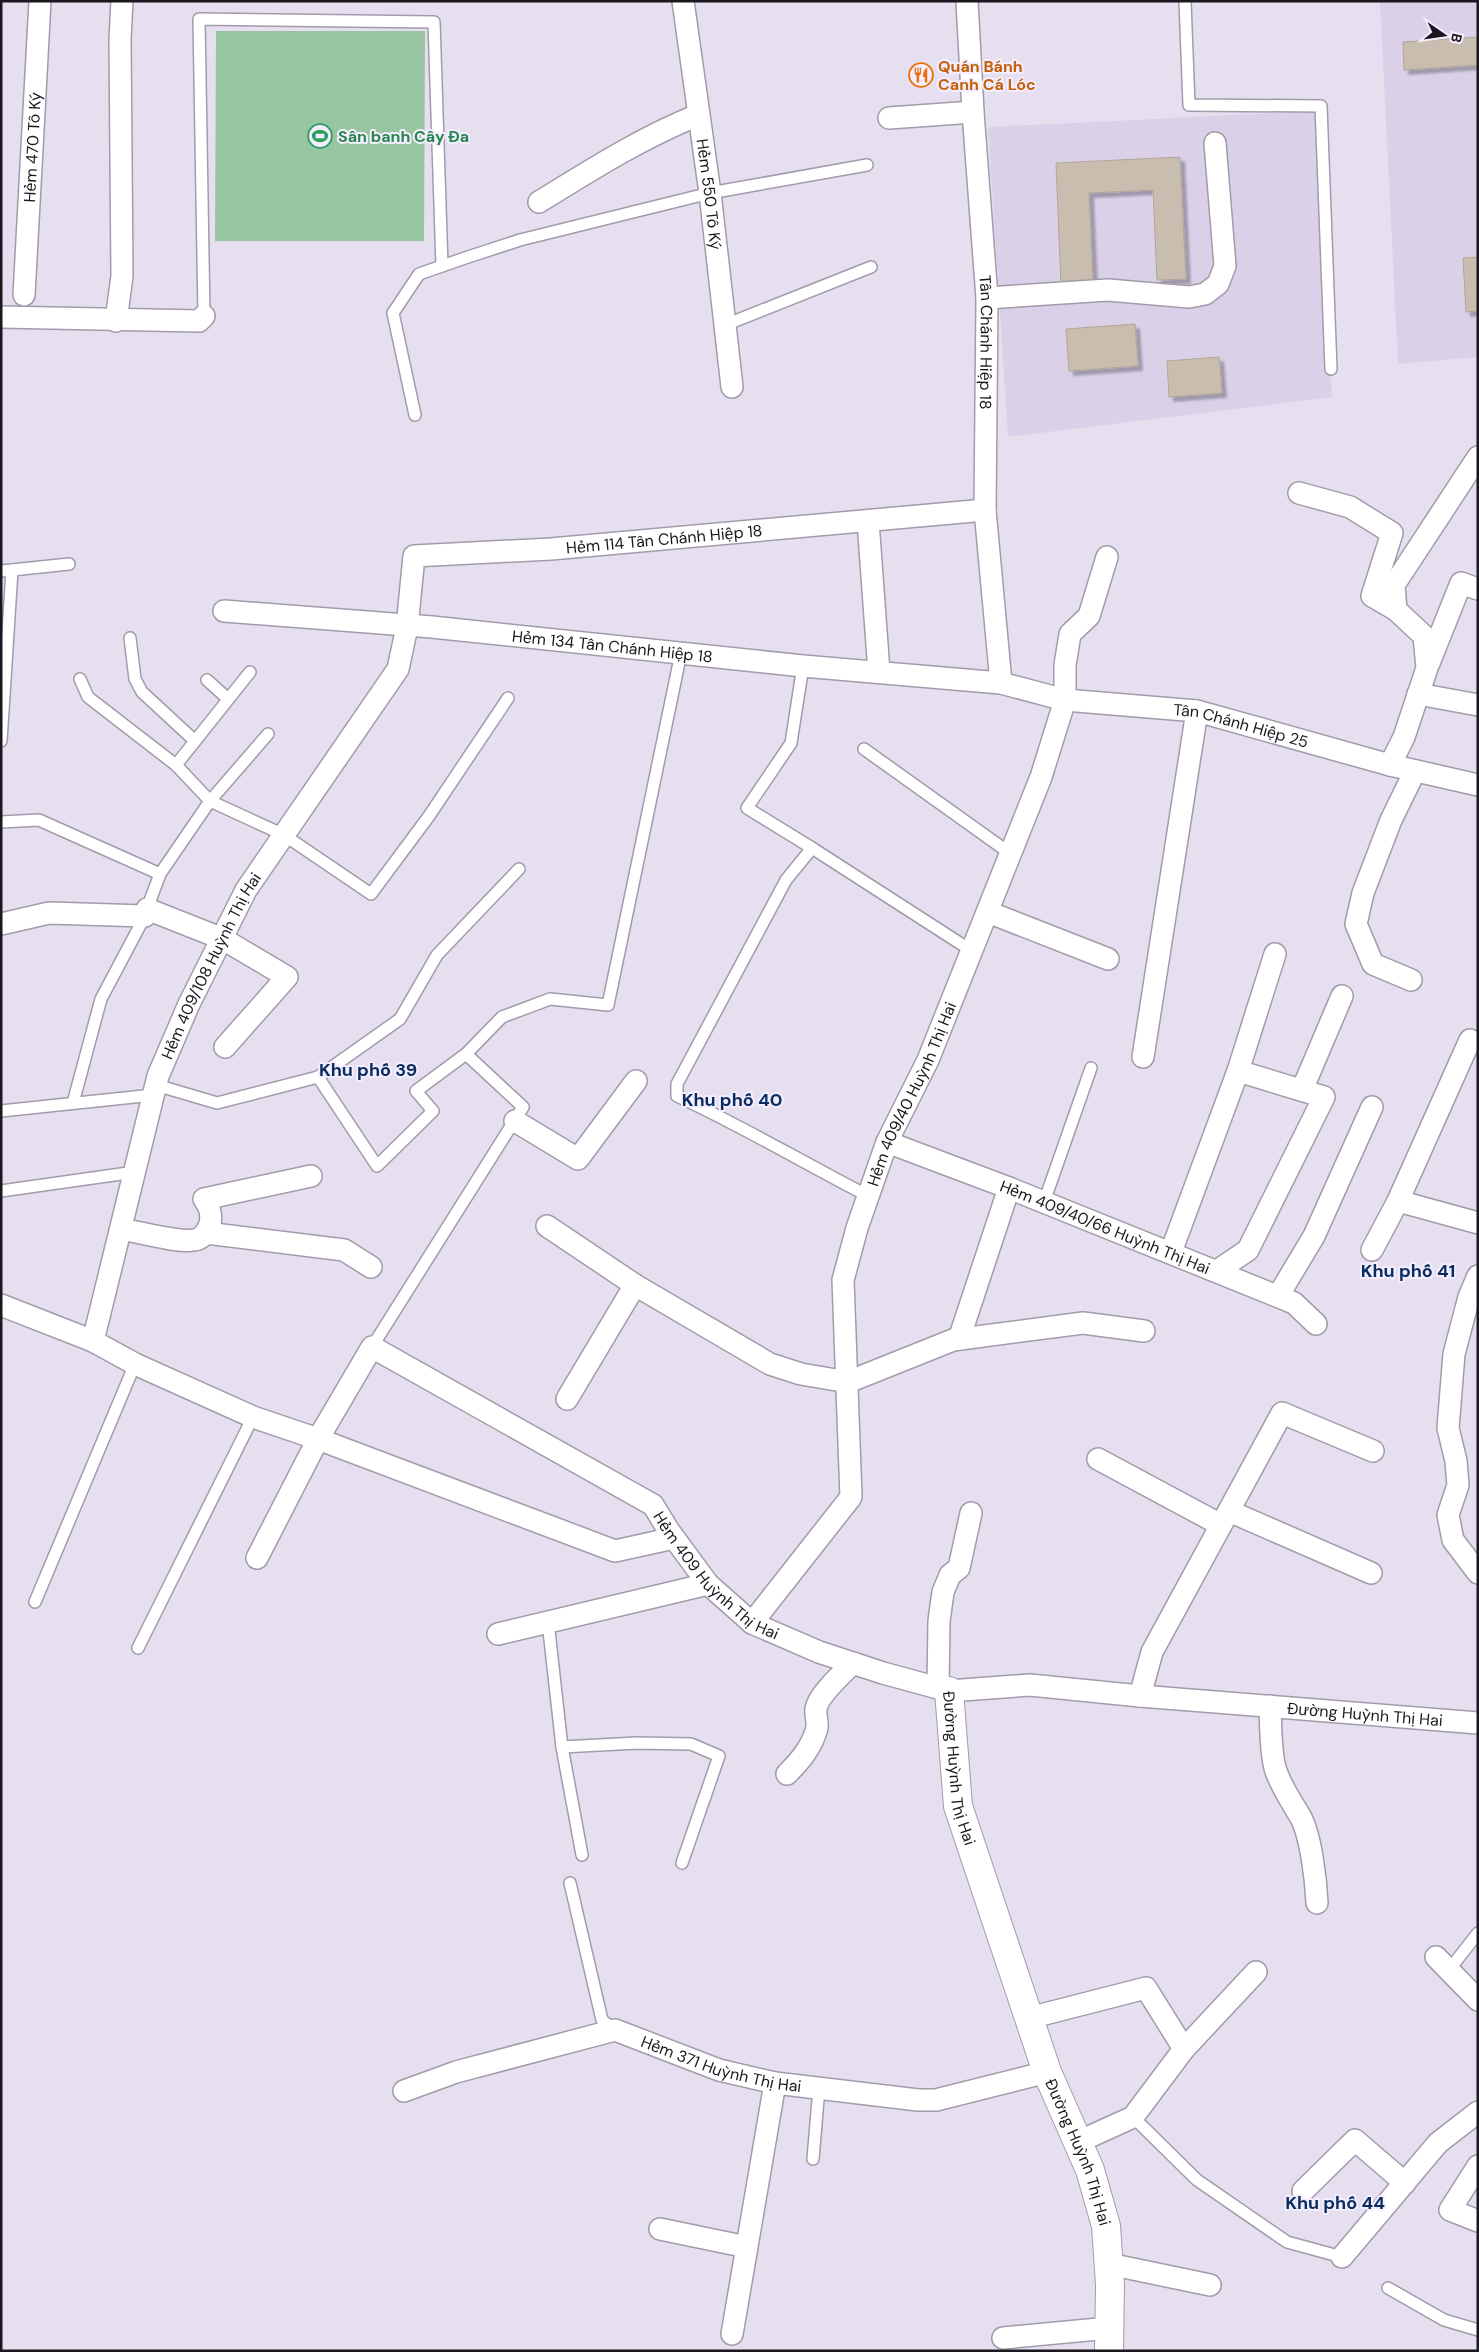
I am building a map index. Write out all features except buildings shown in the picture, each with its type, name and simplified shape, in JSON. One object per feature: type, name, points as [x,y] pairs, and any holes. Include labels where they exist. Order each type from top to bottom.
[{"type":"street","name":"Hẻm 470 Tô Ký","points":[[24,295],[40,1]]},
{"type":"street","points":[[116,321],[122,276],[120,39],[122,1]]},
{"type":"street","name":"Hẻm 550 Tô Ký","points":[[683,1],[710,193],[732,387]]},
{"type":"street","name":"Tân Chánh Hiệp 18","points":[[967,1],[987,298],[985,510],[1001,683]]},
{"type":"street","points":[[889,118],[973,112]]},
{"type":"street","points":[[539,202],[627,148],[660,130],[698,115]]},
{"type":"street","points":[[987,298],[1108,290],[1189,297],[1205,294],[1218,284],[1225,266],[1215,143]]},
{"type":"street","points":[[1,317],[116,321],[199,321],[204,316]]},
{"type":"street","points":[[1396,610],[1394,585],[1478,457]]},
{"type":"street","points":[[1299,493],[1350,507],[1392,533],[1372,596],[1396,610],[1424,636],[1427,668]]},
{"type":"street","name":"Hẻm 114 Tân Chánh Hiệp 18","points":[[407,627],[414,556],[550,549],[985,510]]},
{"type":"street","points":[[868,521],[879,672]]},
{"type":"street","name":"Hẻm 409/40 Huỳnh Thị Hai","points":[[752,1624],[851,1497],[843,1280],[857,1228],[887,1142],[928,1060],[1041,777],[1065,700],[1065,666],[1070,634],[1089,616],[1107,558]]},
{"type":"street","points":[[1390,765],[1404,737],[1427,668],[1461,583],[1478,589]]},
{"type":"street","name":"Hẻm 134 Tân Chánh Hiệp 18","points":[[224,611],[407,627],[432,627],[803,666],[1001,683]]},
{"type":"street","name":"Hẻm 409/108 Huỳnh Thị Hai","points":[[93,1341],[154,1090],[189,1004],[246,890],[398,669],[407,627]]},
{"type":"street","name":"Tân Chánh Hiệp 25","points":[[1001,683],[1065,700],[1197,711],[1390,765],[1478,785]]},
{"type":"street","points":[[1418,694],[1478,705]]},
{"type":"street","points":[[1143,1057],[1197,711]]},
{"type":"street","points":[[1411,980],[1373,964],[1356,924],[1363,893],[1391,820],[1415,771]]},
{"type":"street","points":[[988,912],[1108,960]]},
{"type":"street","points":[[1,924],[49,913],[146,913],[223,939],[287,977],[225,1047]]},
{"type":"street","points":[[1171,1252],[1238,1071],[1275,954]]},
{"type":"street","points":[[1302,1090],[1342,996]]},
{"type":"street","points":[[1372,1250],[1398,1201],[1470,1040]]},
{"type":"street","points":[[1217,1271],[1248,1250],[1324,1096],[1238,1071]]},
{"type":"street","points":[[515,1121],[578,1159],[636,1081]]},
{"type":"street","points":[[1278,1296],[1314,1236],[1372,1107]]},
{"type":"street","name":"Hẻm 409/40/66 Huỳnh Thị Hai","points":[[887,1142],[1009,1188],[1278,1296],[1294,1303],[1316,1324]]},
{"type":"street","points":[[121,1229],[188,1240],[197,1239],[206,1233],[211,1216],[204,1199],[311,1176]]},
{"type":"street","points":[[959,1339],[1009,1188]]},
{"type":"street","points":[[1398,1201],[1478,1224]]},
{"type":"street","points":[[547,1226],[635,1285],[770,1364],[801,1374],[848,1382],[959,1339],[1083,1323],[1144,1331]]},
{"type":"street","points":[[206,1233],[344,1250],[371,1267]]},
{"type":"street","points":[[1478,1276],[1469,1296],[1454,1354],[1448,1428],[1456,1461],[1458,1485],[1448,1515],[1453,1540],[1478,1573]]},
{"type":"street","points":[[566,1399],[635,1285]]},
{"type":"street","points":[[1,1305],[93,1341],[135,1364],[253,1417],[318,1439],[615,1551],[674,1538]]},
{"type":"street","points":[[257,1558],[318,1439],[372,1347]]},
{"type":"street","name":"Hẻm 409 Huỳnh Thị Hai","points":[[372,1347],[654,1505],[674,1538],[708,1584],[752,1624],[819,1652],[944,1690]]},
{"type":"street","points":[[1140,1696],[1152,1652],[1282,1413],[1373,1451]]},
{"type":"street","points":[[1098,1459],[1225,1518],[1371,1573]]},
{"type":"street","points":[[944,1690],[939,1621],[943,1592],[950,1575],[959,1568],[971,1513]]},
{"type":"street","points":[[498,1634],[708,1584]]},
{"type":"street","points":[[787,1774],[803,1757],[810,1746],[817,1728],[816,1708],[819,1701],[853,1663]]},
{"type":"street","name":"Đường Huỳnh Thị Hai","points":[[1109,2339],[1109,2264],[1106,2226],[1090,2170],[1047,2072],[958,1806],[944,1690],[1030,1685],[1140,1696],[1478,1722]]},
{"type":"street","points":[[1270,1706],[1272,1746],[1276,1768],[1292,1806],[1301,1817],[1316,1880],[1317,1903]]},
{"type":"street","points":[[1443,1963],[1478,2000]]},
{"type":"street","points":[[1078,2142],[1133,2117],[1184,2050],[1256,1972]]},
{"type":"street","points":[[1029,2018],[1146,1988],[1184,2050]]},
{"type":"street","points":[[404,2091],[456,2072],[615,2030]]},
{"type":"street","name":"Hẻm 371 Huỳnh Thị Hai","points":[[615,2030],[719,2070],[774,2083],[936,2100],[1047,2072]]},
{"type":"street","points":[[732,2334],[774,2083]]},
{"type":"street","points":[[1342,2257],[1438,2143],[1478,2112]]},
{"type":"street","points":[[1303,2191],[1355,2140],[1405,2183]]},
{"type":"street","points":[[1478,2166],[1450,2210],[1478,2221]]},
{"type":"street","points":[[660,2229],[747,2247]]},
{"type":"street","points":[[1109,2264],[1210,2284]]},
{"type":"street","points":[[1003,2338],[1109,2339]]},
{"type":"lane","points":[[1185,1],[1189,105],[1321,106],[1331,369]]},
{"type":"lane","points":[[204,316],[199,19],[434,22],[442,266]]},
{"type":"lane","points":[[416,415],[393,313],[419,274],[520,240],[710,193],[867,165]]},
{"type":"lane","points":[[725,325],[871,267]]},
{"type":"lane","points":[[1,741],[6,570],[69,564]]},
{"type":"lane","points":[[130,638],[134,672],[138,685],[148,698],[196,741]]},
{"type":"lane","points":[[318,1076],[377,1166],[433,1111],[416,1091],[466,1054],[502,1017],[550,999],[608,1005],[682,653]]},
{"type":"lane","points":[[803,666],[791,743],[747,808],[972,951]]},
{"type":"lane","points":[[176,765],[250,672]]},
{"type":"lane","points":[[80,679],[88,697],[176,765],[210,801],[284,835],[371,894],[429,816],[508,698]]},
{"type":"lane","points":[[207,680],[228,700]]},
{"type":"lane","points":[[72,1103],[101,999],[146,913],[160,874],[210,801],[268,734]]},
{"type":"lane","points":[[864,749],[1011,854]]},
{"type":"lane","points":[[1,822],[39,820],[160,874]]},
{"type":"lane","points":[[812,848],[786,880],[677,1084],[677,1096],[710,1111],[795,1159],[868,1196]]},
{"type":"lane","points":[[1,1111],[72,1103],[154,1090],[217,1103],[318,1076],[400,1019],[437,955],[519,869]]},
{"type":"lane","points":[[372,1347],[523,1107],[466,1054]]},
{"type":"lane","points":[[1044,1202],[1091,1068]]},
{"type":"lane","points":[[1,1191],[135,1172]]},
{"type":"lane","points":[[35,1602],[135,1364]]},
{"type":"lane","points":[[138,1648],[253,1417]]},
{"type":"lane","points":[[548,1622],[562,1747],[582,1855]]},
{"type":"lane","points":[[562,1747],[637,1743],[691,1744],[719,1756],[682,1863]]},
{"type":"lane","points":[[570,1883],[602,2020],[615,2030]]},
{"type":"lane","points":[[1443,1963],[1478,1933]]},
{"type":"lane","points":[[813,2159],[819,2088]]},
{"type":"lane","points":[[1133,2117],[1197,2180],[1287,2242],[1342,2257]]},
{"type":"lane","points":[[1388,2288],[1444,2320],[1478,2330]]},
{"type":"shaded area","points":[[1380,1],[1478,1],[1478,357],[1398,364]]},
{"type":"shaded area","points":[[1318,111],[1332,397],[1008,437],[988,127]]},
{"type":"green space","name":"Sân banh Cây Đa","points":[[216,31],[425,31],[424,241],[215,241]]},
{"type":"place","name":"Quán Bánh Canh Cá Lóc","points":[[921,75]]},
{"type":"place","name":"Sân banh Cây Đa","points":[[320,136]]},
{"type":"district","name":"Khu phố 39","points":[[368,1070]]},
{"type":"district","name":"Khu phố 40","points":[[732,1100]]},
{"type":"district","name":"Khu phố 41","points":[[1408,1271]]},
{"type":"district","name":"Khu phố 44","points":[[1335,2203]]}]
